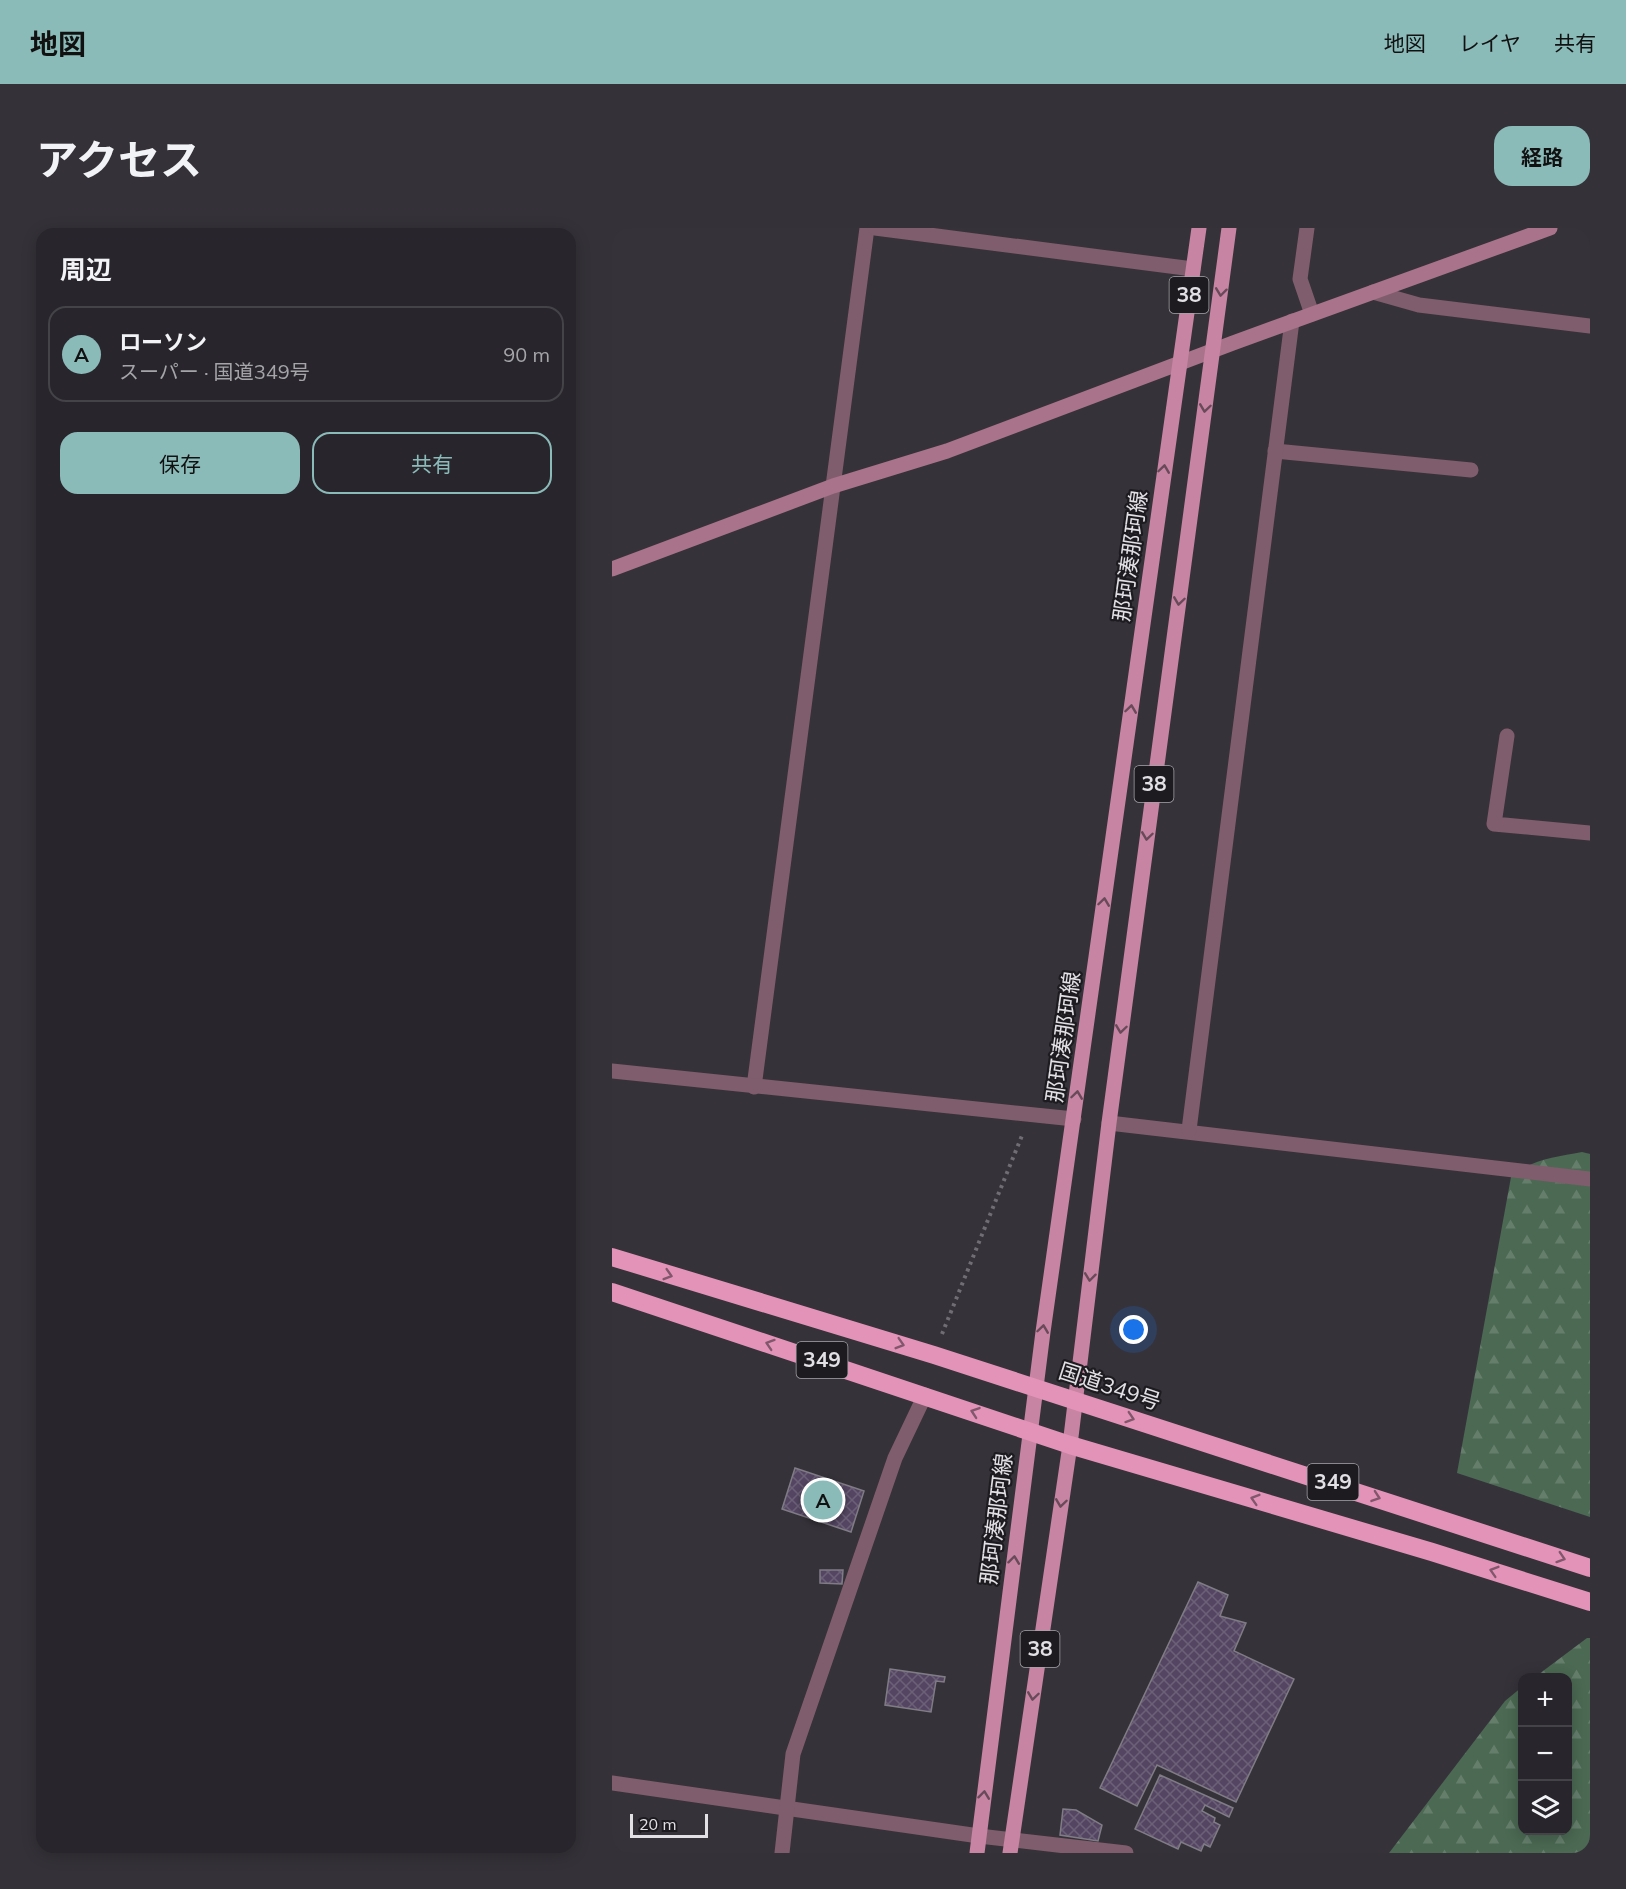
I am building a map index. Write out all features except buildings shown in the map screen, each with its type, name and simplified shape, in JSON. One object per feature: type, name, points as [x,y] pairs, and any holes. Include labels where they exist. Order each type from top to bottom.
[{"type":"highway","name":"国道349号","points":[[612,1257],[1036,1387],[1590,1568]]},
{"type":"highway","name":"349","points":[[612,1292],[1070,1445],[1421,1548],[1590,1602]]},
{"type":"main road","name":"那珂湊那珂線","points":[[977,1853],[1036,1387],[1199,228]]},
{"type":"main road","name":"38","points":[[1011,1846],[1070,1445],[1109,1123],[1229,228]]},
{"type":"street","points":[[754,1087],[867,228]]},
{"type":"street","points":[[875,228],[1193,269]]},
{"type":"street","points":[[1307,228],[1300,279],[1312,314]]},
{"type":"street","points":[[612,569],[833,486],[947,451],[1213,350],[1550,228]]},
{"type":"street","points":[[1373,292],[1419,305],[1590,326]]},
{"type":"street","points":[[1189,1131],[1292,321]]},
{"type":"street","points":[[1275,451],[1472,470]]},
{"type":"street","points":[[1507,736],[1494,824],[1590,833]]},
{"type":"street","points":[[612,1071],[1074,1119]]},
{"type":"street","points":[[1109,1123],[1590,1179]]},
{"type":"street","points":[[782,1853],[793,1754],[895,1458],[925,1395]]},
{"type":"street","points":[[612,1783],[980,1836],[1011,1846],[1126,1853]]},
{"type":"path","points":[[934,1355],[1030,1115]]},
{"type":"green space","points":[[1582,1152],[1590,1154],[1590,1517],[1457,1473],[1511,1177],[1536,1162]]},
{"type":"green space","points":[[1590,1638],[1590,1853],[1389,1853],[1505,1701],[1518,1690],[1518,1835],[1572,1835],[1572,1673],[1540,1673]]},
{"type":"place","name":"ローソン","points":[[823,1500]]}]
